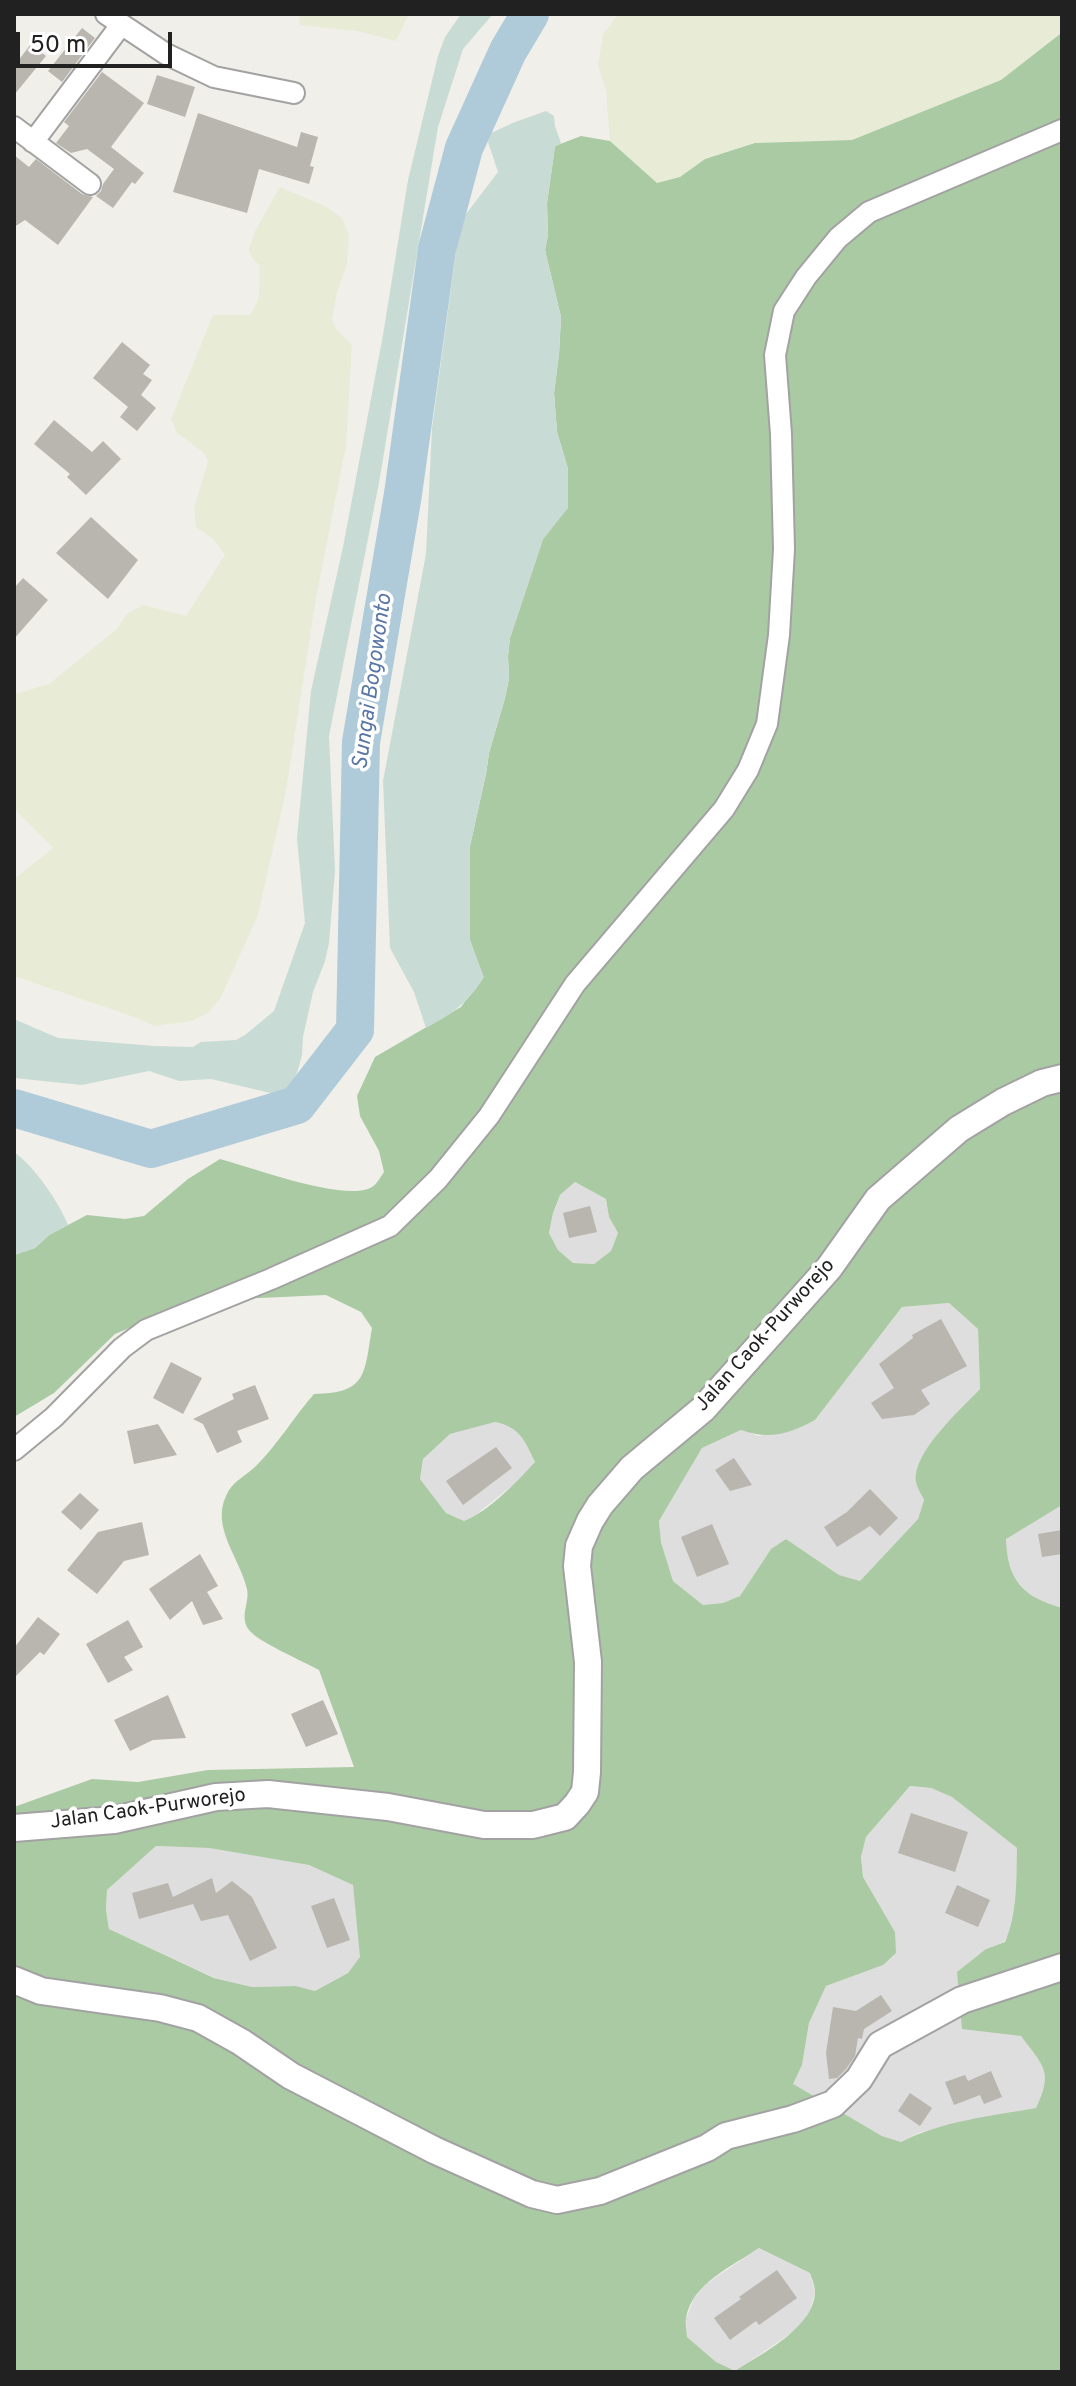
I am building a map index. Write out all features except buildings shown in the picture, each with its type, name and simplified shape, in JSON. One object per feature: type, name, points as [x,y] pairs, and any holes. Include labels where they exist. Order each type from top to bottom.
[{"type":"street","points":[[33,142],[113,19],[166,54],[214,77],[294,93]]},
{"type":"street","points":[[14,127],[90,184]]},
{"type":"street","points":[[14,1450],[54,1417],[122,1348],[146,1330],[390,1226],[438,1179],[489,1116],[575,984],[724,809],[748,770],[767,724],[779,635],[784,549],[775,355],[784,311],[806,277],[838,238],[869,212],[1062,130]]},
{"type":"street","name":"Jalan Caok-Purworejo","points":[[14,1828],[114,1820],[216,1797],[268,1794],[388,1807],[484,1825],[533,1825],[565,1817],[585,1792],[588,1662],[577,1566],[579,1546],[600,1505],[632,1468],[703,1409],[829,1268],[878,1199],[959,1129],[1042,1083],[1062,1078]]},
{"type":"street","points":[[14,1980],[41,1991],[160,2008],[198,2018],[291,2076],[434,2150],[532,2194],[557,2200],[600,2191],[707,2148],[726,2136],[793,2119],[833,2104],[859,2079],[880,2045],[962,2000],[1062,1967]]},
{"type":"shaded area","points":[[461,14],[493,14],[463,49],[438,127],[379,483],[329,736],[335,871],[329,943],[313,992],[297,1073],[288,1090],[279,1095],[211,1079],[179,1081],[149,1071],[82,1085],[14,1078],[14,1019],[58,1038],[193,1047],[201,1042],[236,1040],[274,1011],[305,923],[297,838],[311,691],[343,547],[383,335],[408,180],[438,56],[445,37]]},
{"type":"shaded area","points":[[546,111],[554,116],[561,143],[555,147],[547,203],[548,236],[545,250],[561,317],[554,393],[557,432],[568,469],[568,508],[543,539],[510,638],[509,678],[489,753],[470,846],[470,940],[484,977],[459,1007],[426,1028],[414,992],[390,948],[383,781],[426,554],[432,428],[459,229],[463,218],[498,172],[488,142],[491,133]]},
{"type":"shaded area","points":[[14,1152],[45,1185],[68,1225],[49,1235],[35,1248],[14,1255]]},
{"type":"shaded area","points":[[575,1182],[606,1199],[609,1217],[618,1233],[611,1251],[594,1264],[573,1263],[558,1250],[549,1233],[560,1195]]},
{"type":"shaded area","points":[[949,1303],[978,1329],[980,1389],[939,1433],[916,1483],[924,1500],[918,1519],[860,1581],[839,1575],[786,1539],[771,1549],[740,1596],[723,1603],[703,1605],[673,1581],[661,1542],[659,1521],[702,1448],[741,1430],[759,1436],[815,1420],[902,1307]]},
{"type":"shaded area","points":[[495,1422],[506,1424],[522,1434],[535,1462],[519,1480],[464,1521],[446,1513],[420,1479],[423,1459],[450,1434]]},
{"type":"shaded area","points":[[1062,1505],[1062,1608],[1044,1603],[1027,1592],[1014,1578],[1006,1559],[1006,1538]]},
{"type":"shaded area","points":[[910,1786],[931,1788],[952,1797],[1017,1848],[1013,1924],[1004,1942],[986,1949],[1021,2035],[1046,2070],[1045,2090],[1036,2109],[957,2123],[918,2133],[901,2142],[882,2136],[792,2085],[802,2065],[809,2023],[826,1986],[882,1965],[895,1932],[863,1877],[861,1857],[866,1837]]},
{"type":"shaded area","points":[[156,1846],[209,1848],[309,1865],[353,1885],[361,1957],[348,1973],[315,1991],[296,1986],[252,1987],[215,1978],[109,1929],[107,1890]]},
{"type":"shaded area","points":[[759,2248],[810,2273],[815,2292],[810,2310],[800,2327],[734,2372],[716,2362],[687,2337],[686,2319],[694,2298],[706,2284]]},
{"type":"green space","points":[[300,14],[409,14],[396,41],[357,31],[299,25]]},
{"type":"green space","points":[[618,14],[1062,14],[1062,32],[1001,80],[852,140],[755,143],[705,159],[680,177],[657,183],[610,141],[606,91],[598,65],[603,35]]},
{"type":"green space","points":[[1062,35],[1062,1505],[1006,1539],[1010,1566],[1020,1585],[1037,1598],[1062,1608],[1062,2372],[14,2372],[14,1807],[92,1779],[138,1782],[208,1770],[354,1767],[319,1670],[261,1640],[246,1625],[247,1589],[224,1531],[222,1508],[232,1486],[264,1458],[314,1394],[345,1390],[360,1378],[372,1328],[361,1312],[326,1295],[193,1301],[115,1334],[54,1393],[14,1417],[14,1255],[35,1248],[49,1235],[87,1215],[125,1219],[144,1216],[188,1179],[220,1159],[321,1187],[360,1191],[372,1187],[384,1172],[379,1151],[360,1116],[357,1096],[375,1057],[461,1007],[483,977],[470,940],[470,846],[489,753],[509,679],[510,638],[543,539],[568,507],[568,469],[557,432],[554,393],[561,317],[545,250],[547,203],[555,146],[581,136],[610,141],[657,183],[680,177],[705,159],[755,143],[852,140],[1001,80]],"holes":[[[575,1182],[606,1199],[609,1217],[618,1233],[611,1251],[594,1264],[573,1263],[558,1250],[549,1233],[560,1195]],[[949,1303],[978,1329],[980,1389],[939,1432],[922,1458],[916,1482],[924,1500],[918,1519],[860,1581],[839,1575],[786,1539],[771,1549],[740,1596],[723,1603],[703,1605],[673,1581],[661,1542],[659,1521],[702,1448],[741,1430],[761,1435],[779,1434],[815,1420],[902,1307]],[[495,1422],[516,1431],[525,1441],[535,1462],[493,1503],[464,1521],[446,1513],[420,1479],[423,1459],[450,1434]],[[910,1786],[931,1788],[952,1797],[1017,1848],[1014,1908],[1005,1942],[986,1949],[957,1972],[962,2029],[1021,2036],[1040,2062],[1045,2077],[1036,2108],[950,2124],[901,2142],[882,2136],[793,2084],[802,2065],[809,2023],[826,1986],[883,1965],[896,1953],[895,1932],[863,1877],[861,1857],[866,1837]],[[156,1846],[209,1848],[309,1865],[353,1885],[360,1957],[348,1973],[315,1991],[296,1986],[252,1987],[214,1978],[109,1929],[107,1890]],[[759,2248],[810,2273],[815,2292],[806,2317],[796,2328],[735,2371],[716,2362],[687,2337],[686,2320],[690,2306],[696,2295],[715,2277]]]},
{"type":"green space","points":[[280,187],[325,206],[342,218],[349,235],[347,264],[337,292],[332,320],[336,329],[352,345],[346,446],[316,598],[286,791],[258,915],[221,997],[209,1012],[192,1021],[154,1026],[14,976],[14,879],[53,848],[14,809],[14,692],[49,684],[117,629],[127,614],[143,605],[186,616],[225,555],[213,539],[196,527],[194,508],[208,461],[203,452],[177,433],[171,419],[213,315],[250,315],[255,306],[259,297],[260,266],[249,250],[255,231]]},
{"type":"waterway","name":"Sungai Bogowonto","points":[[14,1108],[151,1149],[297,1105],[355,1030],[361,742],[403,494],[437,249],[464,148],[508,51],[530,14]]}]
